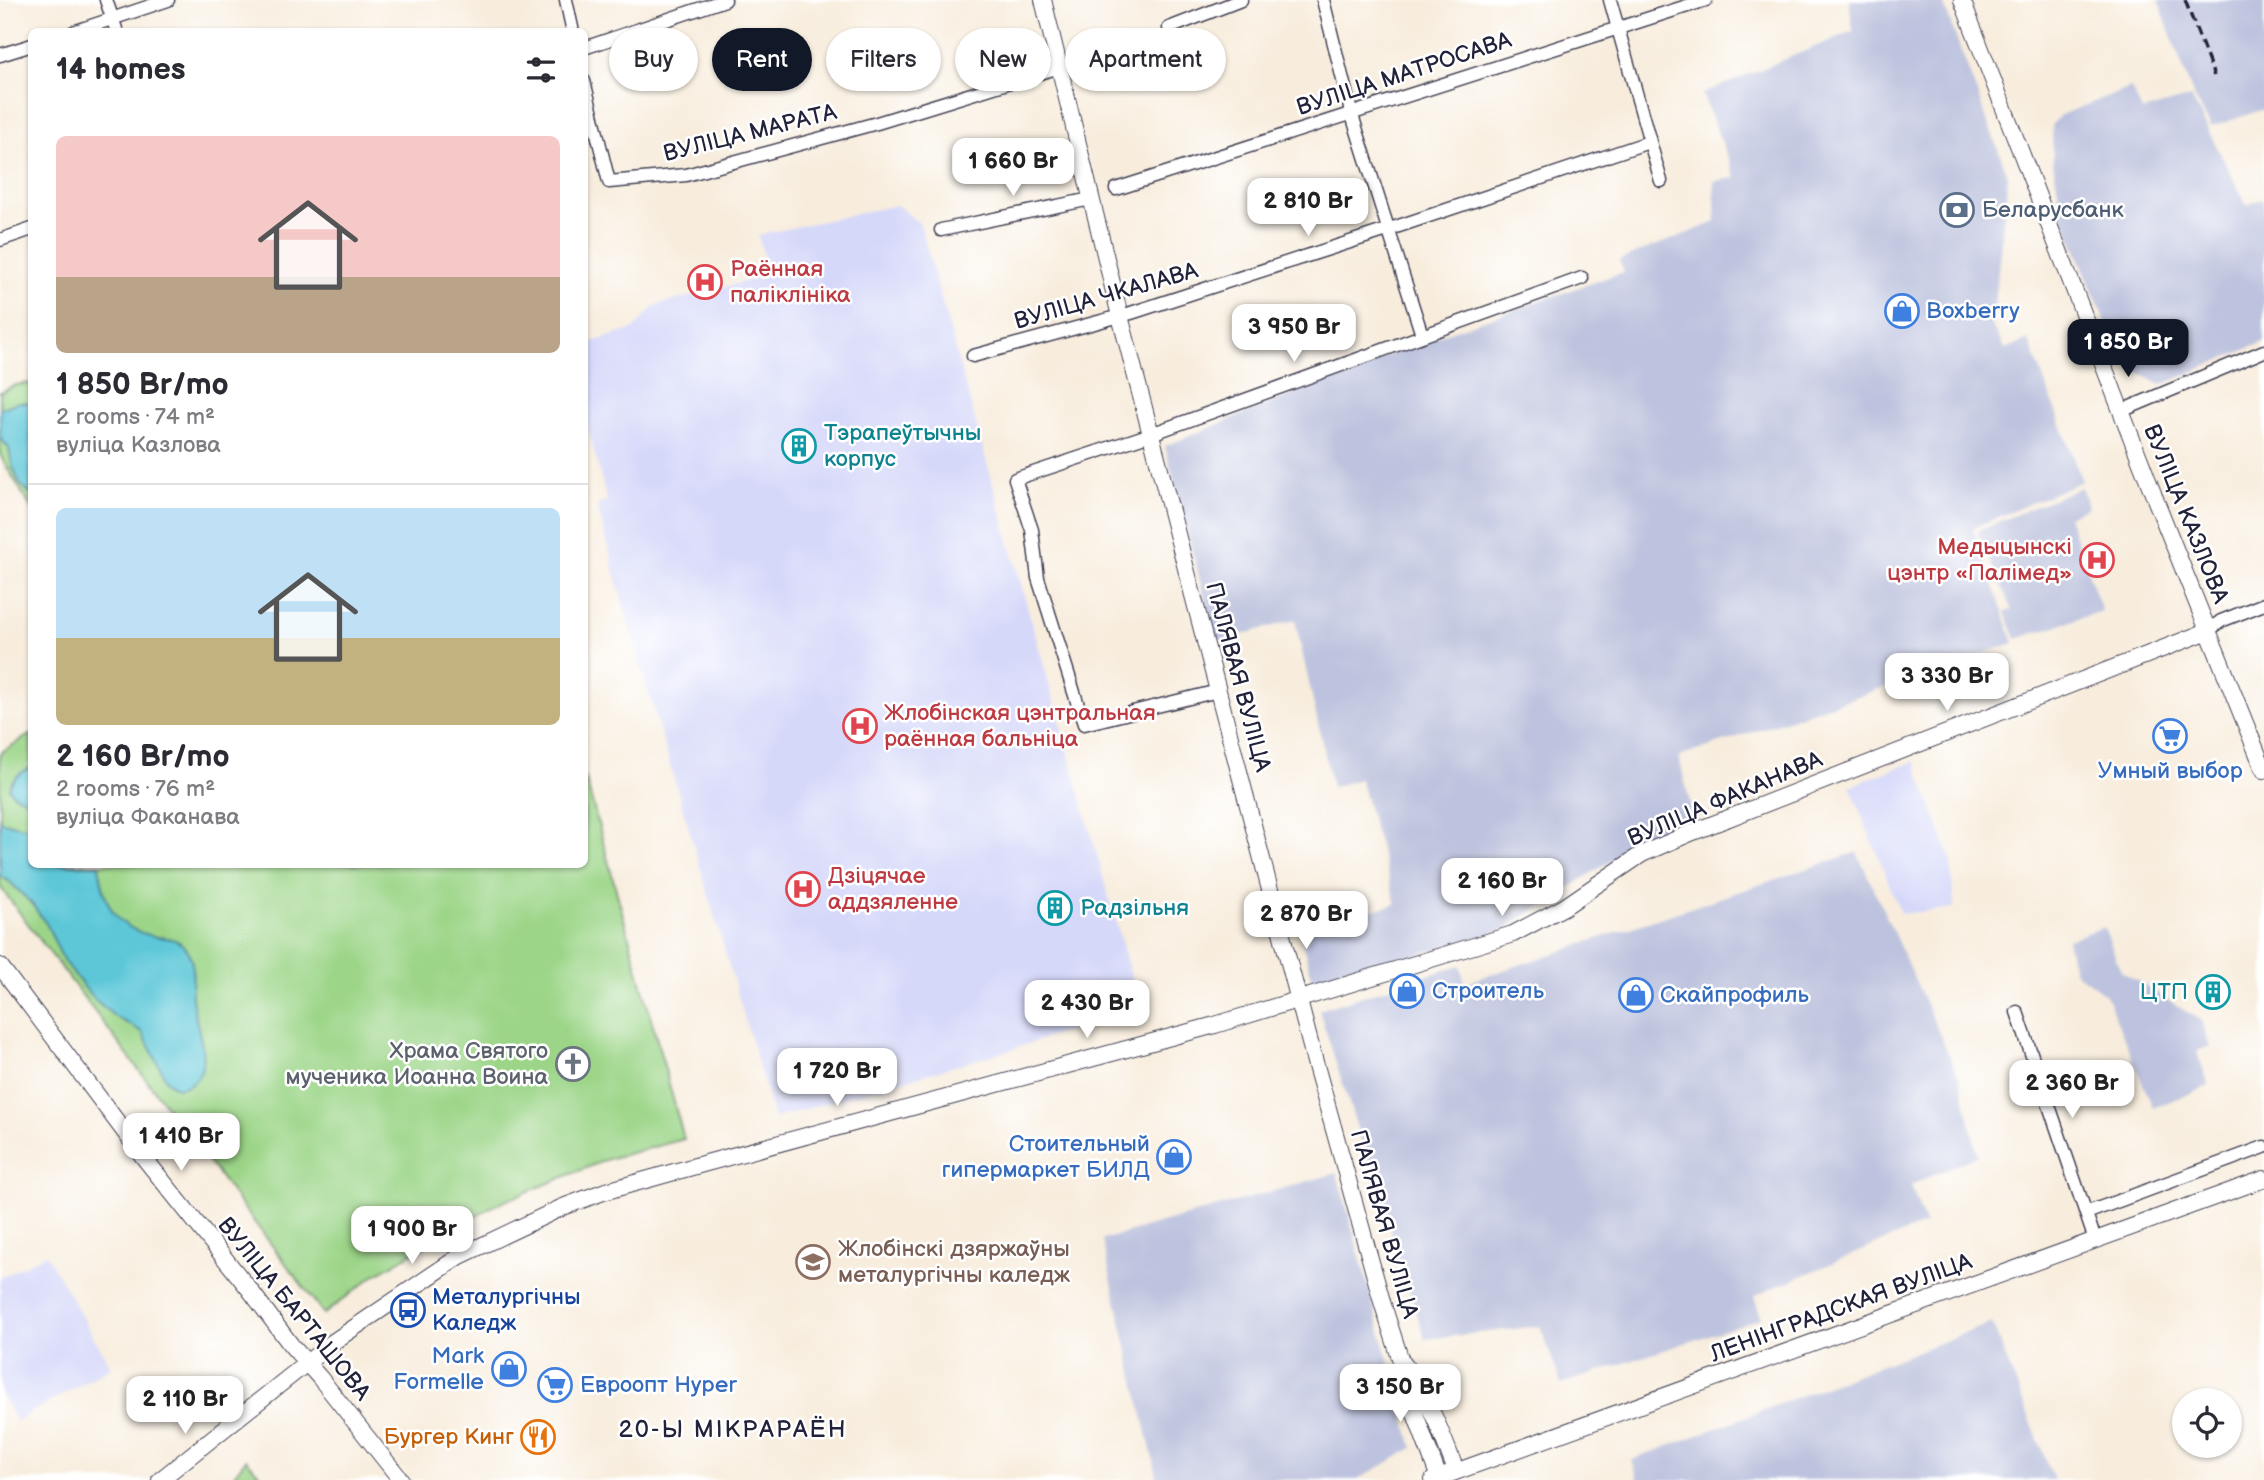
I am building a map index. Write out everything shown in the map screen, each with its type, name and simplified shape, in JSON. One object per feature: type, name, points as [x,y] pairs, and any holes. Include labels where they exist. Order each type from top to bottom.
[{"type":"main road","name":"ПАЛЯВАЯ ВУЛІЦА","points":[[1044,0],[1120,316],[1299,1000],[1401,1361],[1405,1387],[1438,1479]]},
{"type":"main road","name":"ВУЛІЦА КАЗЛОВА","points":[[1962,0],[2264,770]]},
{"type":"main road","name":"ВУЛІЦА ФАКАНАВА","points":[[160,1480],[333,1342],[460,1256],[545,1215],[603,1192],[1299,1000],[1513,934],[1564,907],[1642,854],[2208,631]]},
{"type":"main road","name":"ВУЛІЦА БАРТАШОВА","points":[[0,966],[145,1159],[401,1480]]},
{"type":"main road","name":"ЛЕНІНГРАДСКАЯ ВУЛІЦА","points":[[1438,1479],[1458,1476],[2264,1180]]},
{"type":"main road","name":"ПАЛЯВАЯ ВУЛІЦА","points":[[1401,1361],[1417,1382],[1458,1476]]},
{"type":"street","points":[[106,0],[115,28]]},
{"type":"street","points":[[85,28],[168,0]]},
{"type":"street","points":[[566,0],[572,28]]},
{"type":"street","points":[[588,46],[725,0]]},
{"type":"street","points":[[1169,28],[1241,0]]},
{"type":"street","points":[[1323,0],[1351,112],[1422,335]]},
{"type":"street","points":[[1610,0],[1661,181]]},
{"type":"street","name":"ВУЛІЦА МАТРОСАВА","points":[[1116,189],[1706,0]]},
{"type":"street","points":[[0,55],[28,46]]},
{"type":"street","name":"ВУЛІЦА МАРАТА","points":[[588,97],[609,182],[686,174],[877,123],[1059,66]]},
{"type":"street","name":"ВУЛІЦА ЧКАЛАВА","points":[[973,356],[1120,316],[1649,142]]},
{"type":"street","points":[[941,230],[1091,199]]},
{"type":"street","points":[[0,240],[28,230]]},
{"type":"street","points":[[1217,691],[1084,724],[1038,578],[1032,530],[1016,479],[1151,434],[1582,278]]},
{"type":"street","points":[[2121,411],[2264,351]]},
{"type":"street","name":"ВУЛІЦА ФАКАНАВА","points":[[2208,631],[2221,621],[2264,604]]},
{"type":"street","points":[[2017,1012],[2095,1240]]},
{"type":"street","points":[[2086,1213],[2264,1147]]},
{"type":"shaded area","points":[[1849,0],[1942,0],[2008,176],[1992,326],[2005,349],[2029,340],[2082,481],[1973,528],[2014,643],[1679,757],[1695,824],[1640,842],[1503,930],[1314,984],[1293,912],[1347,900],[1354,915],[1396,904],[1360,779],[1332,787],[1295,620],[1216,642],[1165,446],[1426,340],[1624,272],[1619,260],[1716,222],[1714,181],[1736,178],[1702,94],[1853,31]]},
{"type":"shaded area","points":[[2158,0],[2264,0],[2264,109],[2211,127],[2192,92]]},
{"type":"shaded area","points":[[2131,88],[2142,111],[2191,97],[2247,205],[2264,198],[2264,342],[2161,385],[2122,362],[2063,219],[2053,162],[2052,125],[2060,115]]},
{"type":"shaded area","name":"Жлобінская цэнтральная раённая бальніца","points":[[897,205],[920,224],[1140,1008],[1003,1052],[774,1118],[629,626],[597,505],[607,501],[588,428],[588,343],[634,329],[654,306],[769,275],[758,235]]},
{"type":"shaded area","points":[[2081,487],[2088,507],[2068,516],[2102,611],[2016,639],[2005,612],[2012,610],[1977,531]]},
{"type":"shaded area","points":[[1915,761],[1951,861],[1954,908],[1901,914],[1850,786]]},
{"type":"shaded area","points":[[1857,852],[1959,1077],[1978,1155],[1911,1185],[1925,1224],[1754,1296],[1761,1318],[1561,1384],[1540,1326],[1425,1339],[1319,1010],[1460,965],[1465,983]]},
{"type":"shaded area","points":[[2104,927],[2121,971],[2201,1020],[2210,1046],[2197,1051],[2209,1086],[2153,1108],[2106,995],[2074,971],[2067,940]]},
{"type":"shaded area","points":[[1337,1173],[1413,1448],[1357,1480],[1158,1480],[1102,1240]]},
{"type":"shaded area","points":[[46,1254],[111,1367],[16,1421],[0,1393],[0,1278]]},
{"type":"shaded area","points":[[1992,1323],[2054,1480],[1638,1480],[1632,1460]]},
{"type":"green space","points":[[28,383],[28,503],[0,455],[0,392]]},
{"type":"green space","points":[[28,736],[28,868],[588,868],[588,787],[684,1139],[608,1159],[495,1205],[375,1275],[324,1314],[0,887],[0,753]]},
{"type":"green space","points":[[246,1459],[259,1474],[255,1480],[232,1477]]},
{"type":"water","points":[[18,402],[28,403],[28,491],[20,484],[9,448],[0,438],[0,409]]},
{"type":"water","points":[[28,769],[28,801],[14,795],[9,789],[20,773]]},
{"type":"water","points":[[0,821],[28,828],[28,868],[100,868],[108,903],[121,921],[143,933],[177,941],[183,945],[192,966],[192,997],[202,1052],[199,1076],[190,1084],[176,1088],[167,1081],[142,1032],[114,1016],[93,998],[64,962],[47,925],[32,904],[0,876]]},
{"type":"railway","points":[[2185,0],[2214,76]]},
{"type":"place","name":"Беларусбанк","points":[[1957,210]]},
{"type":"place","name":"Раённая паліклініка","points":[[705,282]]},
{"type":"place","name":"Boxberry","points":[[1902,311]]},
{"type":"place","name":"Тэрапеўтычны корпус","points":[[799,446]]},
{"type":"place","name":"Медыцынскі цэнтр «Палімед»","points":[[2097,560]]},
{"type":"place","name":"Жлобінская цэнтральная раённая бальніца","points":[[860,726]]},
{"type":"place","name":"Умный выбор","points":[[2170,736]]},
{"type":"place","name":"Дзіцячае аддзяленне","points":[[803,889]]},
{"type":"place","name":"Радзільня","points":[[1055,908]]},
{"type":"place","name":"Строитель","points":[[1407,991]]},
{"type":"place","name":"ЦТП","points":[[2213,992]]},
{"type":"place","name":"Скайпрофиль","points":[[1636,995]]},
{"type":"place","name":"Храма Святого мученика Иоанна Воина","points":[[573,1064]]},
{"type":"place","name":"Стоительный гипермаркет БИЛД","points":[[1174,1157]]},
{"type":"place","name":"Жлобінскі дзяржаўны металургічны каледж","points":[[813,1262]]},
{"type":"place","name":"Металургічны Каледж","points":[[408,1310]]},
{"type":"place","name":"Mark Formelle","points":[[509,1369]]},
{"type":"place","name":"Евроопт Hyper","points":[[555,1385]]},
{"type":"place","name":"Бургер Кинг","points":[[538,1437]]},
{"type":"district","name":"20-Ы МІКРАРАЁН","points":[[733,1429]]}]
